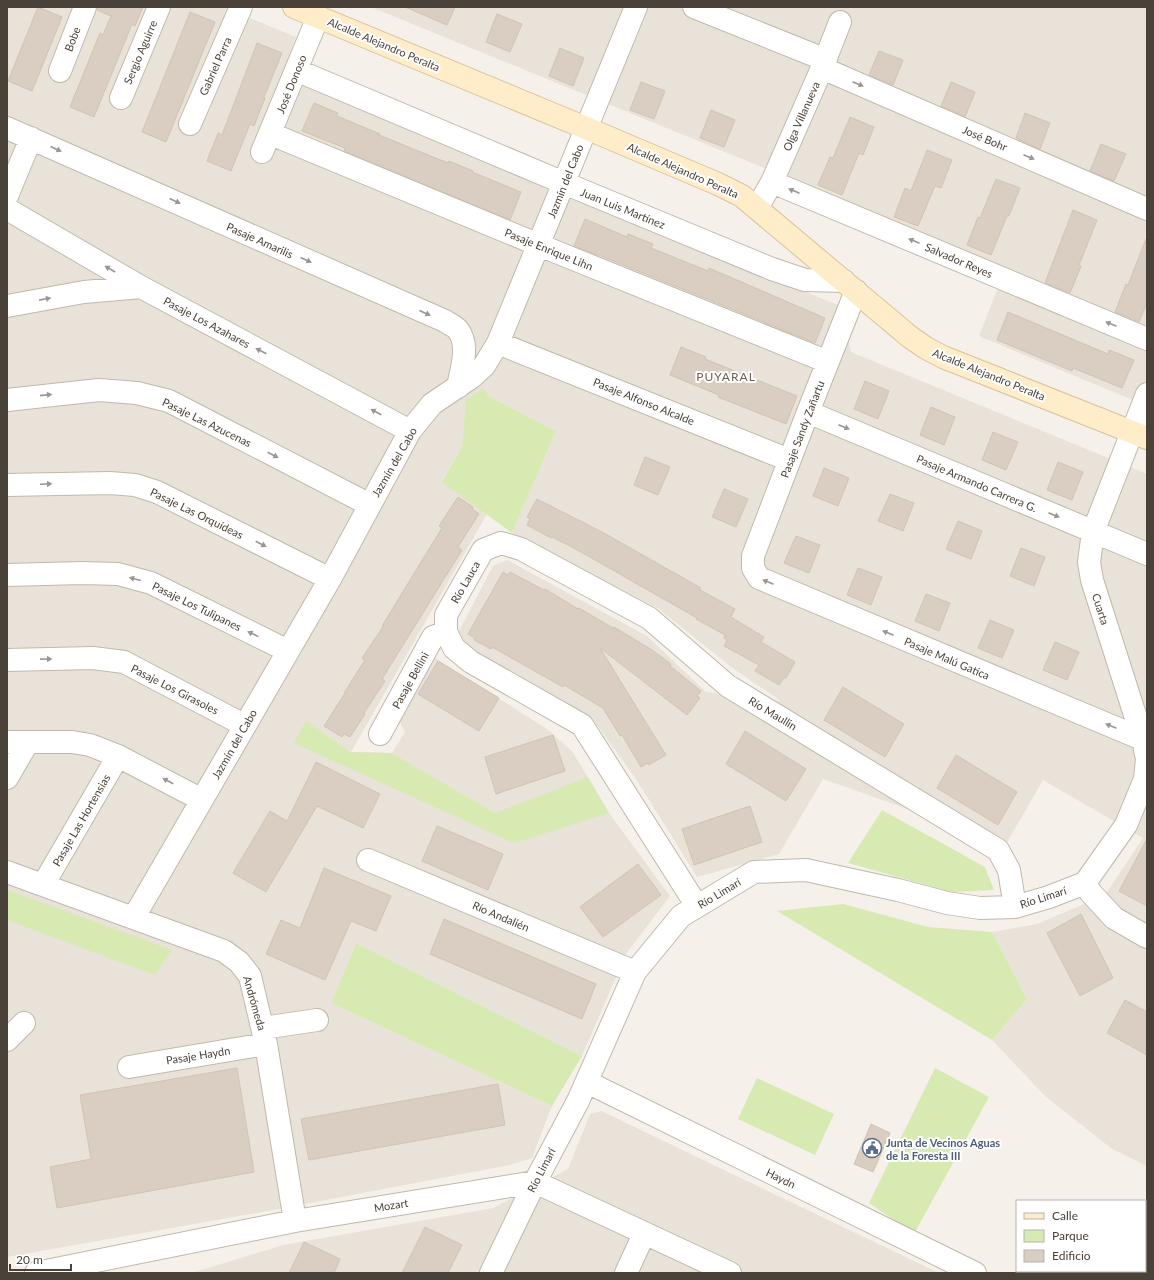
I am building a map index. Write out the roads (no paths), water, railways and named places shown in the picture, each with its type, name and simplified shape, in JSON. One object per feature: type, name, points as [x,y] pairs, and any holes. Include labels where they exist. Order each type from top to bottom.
[{"type":"street","name":"Bobe","points":[[60,70],[85,7]]},
{"type":"street","name":"Sergio Aguirre","points":[[122,98],[159,7]]},
{"type":"street","name":"Gabriel Parra","points":[[190,124],[241,7]]},
{"type":"street","name":"Alcalde Alejandro Peralta","points":[[294,7],[586,128],[718,184],[742,196],[910,337],[926,348],[944,357],[1140,435]]},
{"type":"street","name":"Jazmín del Cabo","points":[[134,917],[330,578],[410,431],[432,404],[472,377],[484,366],[498,342],[636,7]]},
{"type":"street","name":"José Bohr","points":[[694,7],[1147,209]]},
{"type":"street","name":"José Donoso","points":[[267,143],[318,16]]},
{"type":"street","name":"Olga Villanueva","points":[[757,208],[772,182],[824,64],[840,22]]},
{"type":"street","name":"Juan Luis Martínez","points":[[296,70],[772,269],[805,280],[850,286]]},
{"type":"street","name":"Pasaje Amarilis","points":[[7,128],[457,328],[463,339],[464,354],[458,387]]},
{"type":"street","points":[[7,196],[31,138]]},
{"type":"street","name":"Pasaje Enrique Lihn","points":[[267,143],[539,245],[828,362]]},
{"type":"street","name":"Salvador Reyes","points":[[772,182],[1147,339]]},
{"type":"street","name":"Pasaje Los Azahares","points":[[7,210],[141,287],[410,431]]},
{"type":"street","name":"Pasaje Sandy Zañartu","points":[[753,568],[753,556],[828,362],[850,286]]},
{"type":"street","points":[[7,306],[84,292],[141,287]]},
{"type":"street","name":"Pasaje Alfonso Alcalde","points":[[498,342],[789,460]]},
{"type":"street","name":"Pasaje Las Azucenas","points":[[7,400],[99,390],[137,393],[169,401],[370,505]]},
{"type":"street","name":"Cuarta","points":[[1085,883],[1126,825],[1145,779],[1147,759],[1145,741],[1092,580],[1089,562],[1093,532],[1140,435],[1147,394]]},
{"type":"street","name":"Pasaje Armando Carrera G.","points":[[808,412],[1147,554]]},
{"type":"street","name":"Pasaje Las Orquídeas","points":[[7,485],[110,483],[135,485],[157,492],[330,578]]},
{"type":"street","name":"Río Lauca","points":[[446,632],[446,615],[483,550],[500,543]]},
{"type":"street","name":"Río Maullin","points":[[500,543],[521,549],[649,618],[728,686],[998,850],[1009,870],[1015,906]]},
{"type":"street","name":"Pasaje Malú Gatica","points":[[753,568],[759,578],[1145,741]]},
{"type":"street","name":"Pasaje Los Tulipanes","points":[[7,575],[82,572],[118,574],[138,579],[151,583],[288,651]]},
{"type":"street","points":[[446,632],[454,648],[471,662],[582,725],[697,906]]},
{"type":"street","name":"Pasaje Bellini","points":[[380,734],[433,638],[446,632]]},
{"type":"street","name":"Pasaje Los Girasoles","points":[[7,660],[93,658],[124,662],[244,725]]},
{"type":"street","points":[[7,778],[17,742],[72,742],[90,745],[118,756],[202,800]]},
{"type":"street","name":"Pasaje Las Hortensias","points":[[43,885],[118,756]]},
{"type":"street","name":"Río Andalién","points":[[368,860],[635,972]]},
{"type":"street","name":"Río Limarí","points":[[491,1273],[535,1182],[587,1082],[635,972],[681,916],[754,872],[806,870],[953,904],[980,908],[1015,906],[1049,897],[1085,883]]},
{"type":"street","name":"Andrómeda","points":[[7,872],[224,951],[239,962],[250,976],[265,1036],[295,1221]]},
{"type":"street","points":[[1085,883],[1091,893],[1114,918],[1147,937]]},
{"type":"street","name":"Pasaje Haydn","points":[[129,1067],[265,1036],[317,1020]]},
{"type":"street","points":[[7,1040],[24,1023]]},
{"type":"street","name":"Haydn","points":[[587,1082],[975,1273]]},
{"type":"street","points":[[535,1182],[730,1273]]},
{"type":"street","name":"Mozart","points":[[36,1273],[77,1269],[295,1221],[535,1182]]},
{"type":"street","points":[[626,1273],[644,1234]]},
{"type":"place","name":"Junta de Vecinos Aguas de la Foresta III","points":[[872,1148]]},
{"type":"district","name":"PUYARAL","points":[[726,376]]}]
